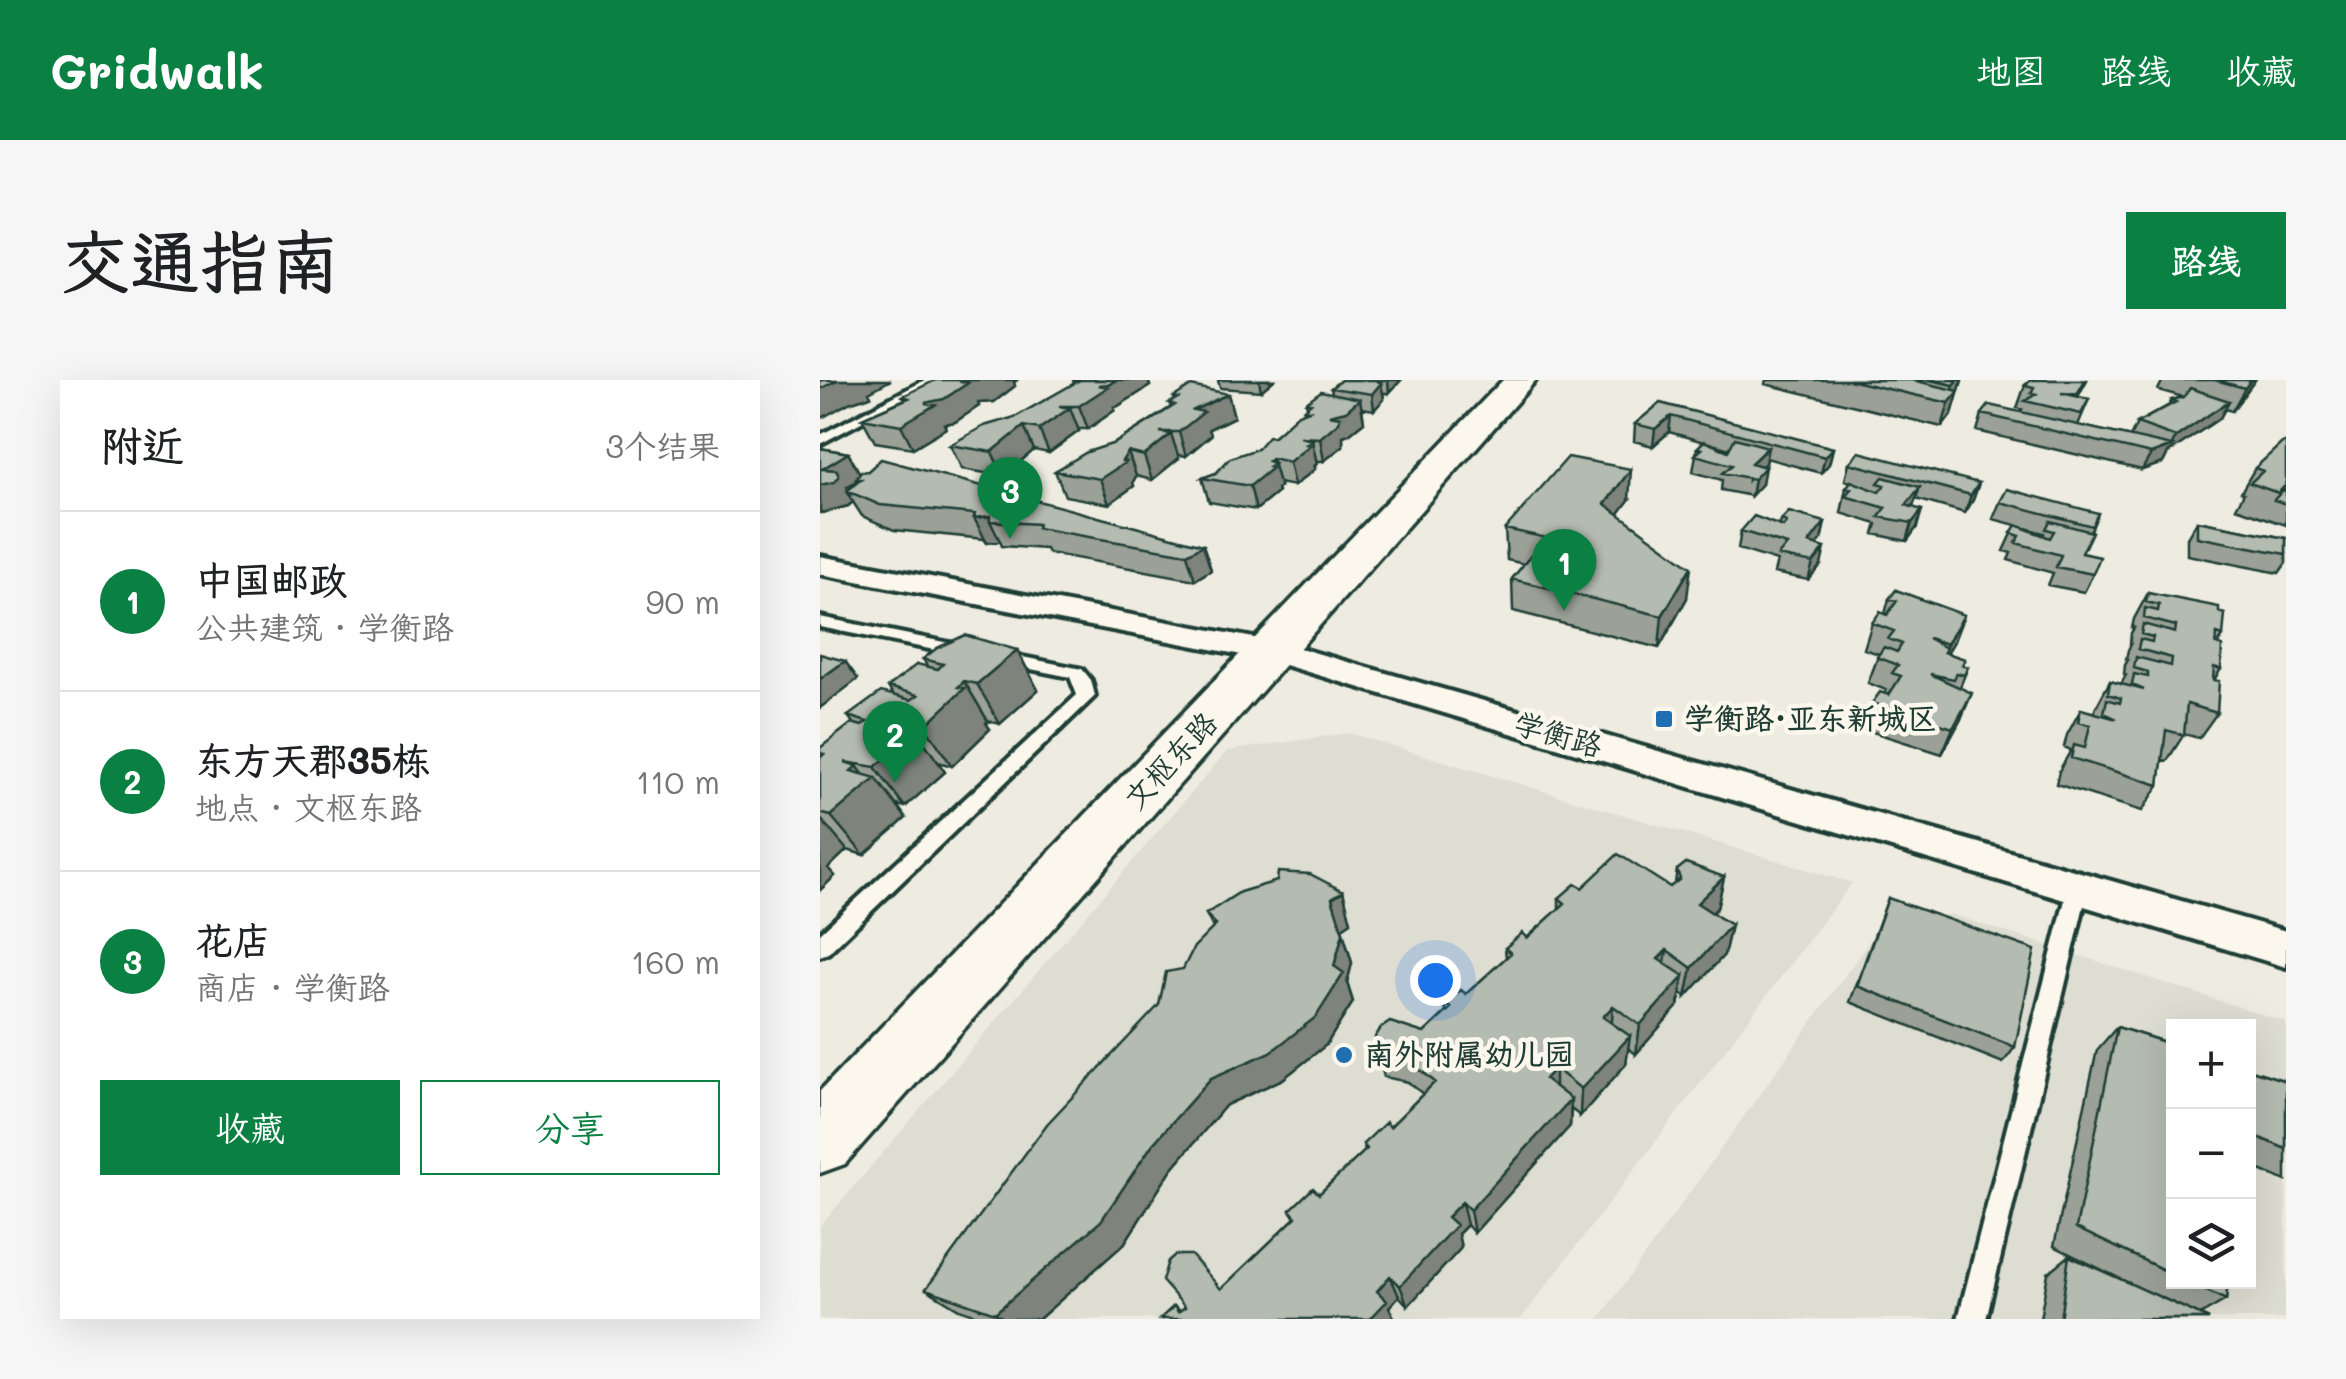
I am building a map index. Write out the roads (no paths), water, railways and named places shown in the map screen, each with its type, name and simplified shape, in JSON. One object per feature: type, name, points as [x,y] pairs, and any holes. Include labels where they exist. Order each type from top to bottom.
[{"type":"street","name":"文枢东路","points":[[820,1140],[1520,380]]},
{"type":"street","name":"学衡路","points":[[820,565],[1273,651],[2286,949]]},
{"type":"lane","points":[[820,440],[934,380]]},
{"type":"lane","points":[[820,622],[1065,669],[1076,674],[1086,687],[1081,704],[820,947]]},
{"type":"lane","points":[[1972,1319],[2078,888]]},
{"type":"place","name":"花店","points":[[1010,539]]},
{"type":"place","name":"中国邮政","points":[[1564,611]]},
{"type":"place","name":"学衡路·亚东新城区","points":[[1664,719]]},
{"type":"place","name":"东方天郡35栋","points":[[895,783]]},
{"type":"place","name":"南外附属幼儿园","points":[[1344,1055]]}]
